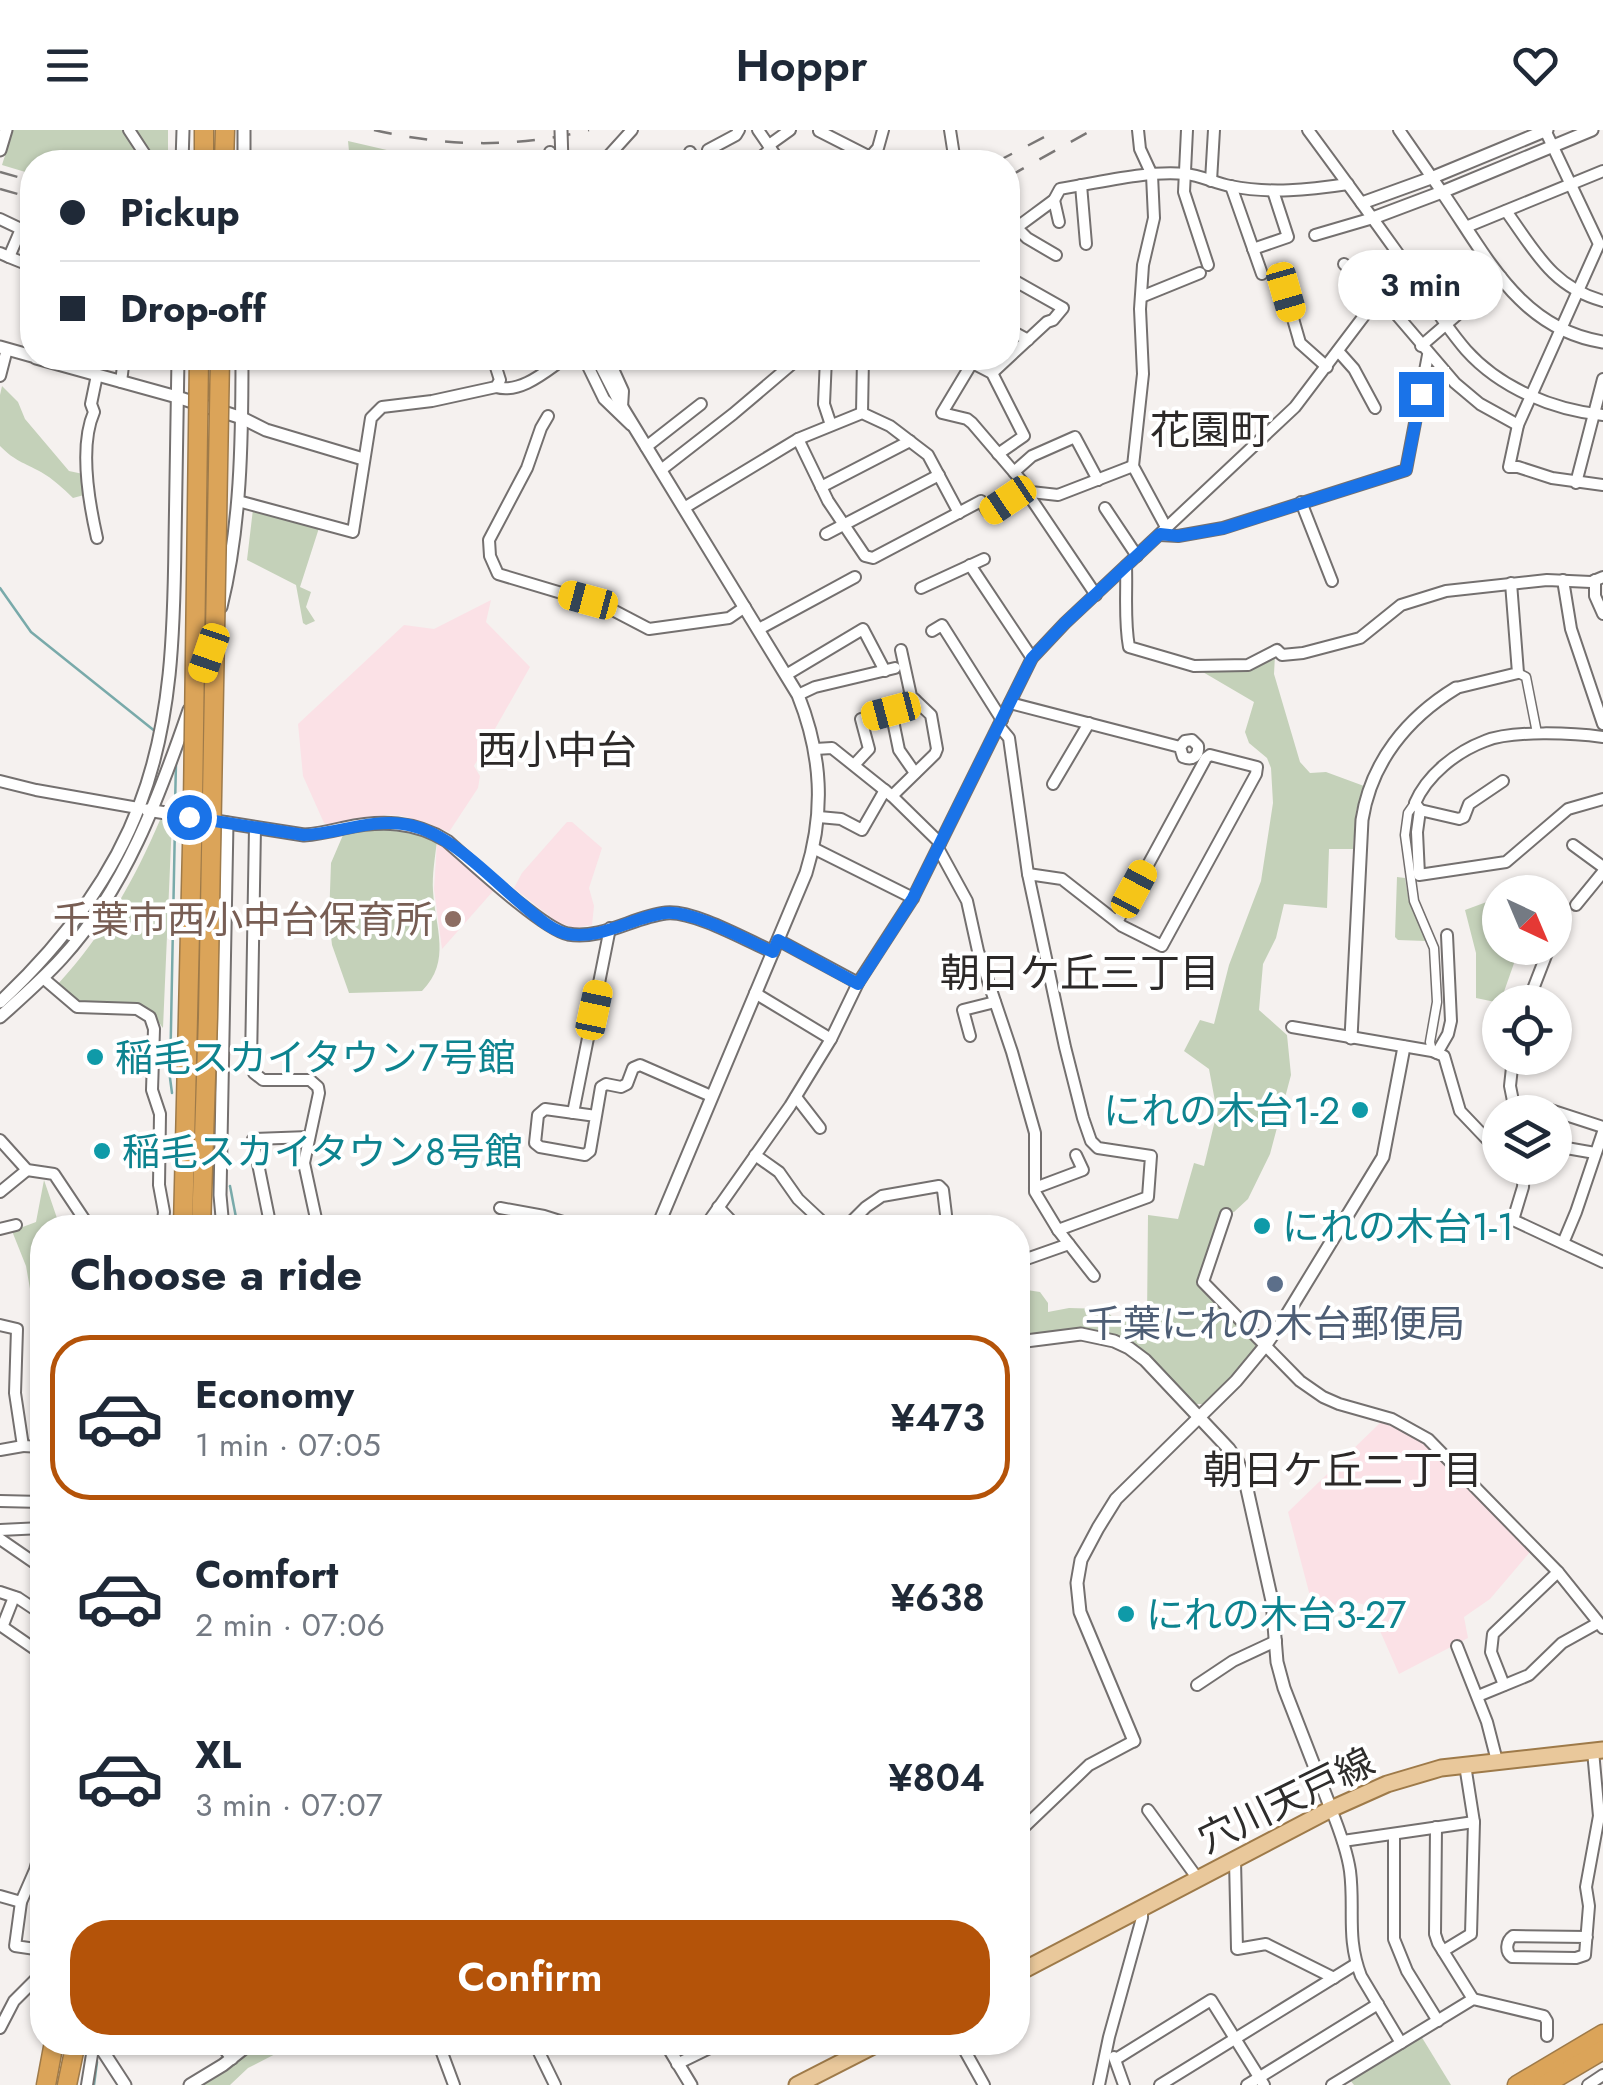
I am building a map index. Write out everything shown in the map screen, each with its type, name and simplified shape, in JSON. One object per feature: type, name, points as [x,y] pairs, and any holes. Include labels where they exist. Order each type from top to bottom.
[{"type":"highway","points":[[183,1215],[199,370]]},
{"type":"highway","points":[[202,1215],[220,370]]},
{"type":"highway","points":[[1517,2085],[1603,2034]]},
{"type":"highway","points":[[1544,2085],[1603,2050]]},
{"type":"highway","points":[[46,2085],[52,2055]]},
{"type":"highway","points":[[67,2085],[73,2055]]},
{"type":"main road","name":"穴川天戸線","points":[[1030,1967],[1331,1809],[1410,1776],[1441,1768],[1598,1750]]},
{"type":"main road","points":[[798,2085],[857,2055]]},
{"type":"street","points":[[0,150],[6,130]]},
{"type":"street","points":[[614,150],[632,130]]},
{"type":"street","points":[[708,150],[736,136],[738,130]]},
{"type":"street","points":[[758,130],[772,150]]},
{"type":"street","points":[[767,150],[790,130]]},
{"type":"street","points":[[1138,130],[1140,149],[1152,175],[1154,218],[1143,265],[1143,374],[1133,466],[1163,532]]},
{"type":"street","points":[[1141,296],[1204,269],[1184,192],[1187,130]]},
{"type":"street","points":[[1211,181],[1214,130]]},
{"type":"street","points":[[1308,130],[1446,324],[1478,361],[1531,395],[1559,406],[1599,414]]},
{"type":"street","points":[[1399,130],[1501,277],[1534,314],[1561,330],[1603,342]]},
{"type":"street","points":[[1362,203],[1546,130],[1601,244],[1518,425],[1509,468],[1603,486]]},
{"type":"street","points":[[1315,235],[1442,192],[1592,130]]},
{"type":"street","points":[[819,131],[852,150]]},
{"type":"street","points":[[1466,227],[1603,171]]},
{"type":"street","points":[[1020,225],[1054,200],[1060,189],[1152,175],[1186,174],[1274,192],[1348,184]]},
{"type":"street","points":[[1081,185],[1086,244]]},
{"type":"street","points":[[1232,186],[1262,274]]},
{"type":"street","points":[[1253,249],[1288,237],[1274,192]]},
{"type":"street","points":[[1054,200],[1059,222]]},
{"type":"street","points":[[1506,211],[1552,274],[1578,292],[1603,301]]},
{"type":"street","points":[[5,255],[20,231]]},
{"type":"street","points":[[1020,235],[1056,255]]},
{"type":"street","points":[[713,1215],[796,1097],[858,984],[913,898],[1032,658],[1278,426],[1404,263]]},
{"type":"street","points":[[1344,264],[1466,393],[1518,425]]},
{"type":"street","points":[[1280,270],[1300,343],[1327,366]]},
{"type":"street","points":[[1163,532],[1178,536],[1224,528],[1406,470],[1425,350],[1446,324],[1501,277]]},
{"type":"street","points":[[1020,284],[1063,308],[1020,347]]},
{"type":"street","points":[[1020,336],[1028,340]]},
{"type":"street","points":[[0,376],[3,348]]},
{"type":"street","points":[[1338,351],[1354,369],[1375,408]]},
{"type":"street","points":[[80,370],[363,459]]},
{"type":"street","points":[[121,382],[122,370]]},
{"type":"street","points":[[0,1017],[64,956],[100,906],[132,852],[144,810],[171,668],[178,370]]},
{"type":"street","points":[[0,1002],[54,948],[78,916],[175,752],[209,653],[228,576],[238,501],[242,370]]},
{"type":"street","points":[[496,387],[500,380],[497,370]]},
{"type":"street","points":[[238,501],[353,532],[371,418],[382,407],[496,387],[506,390],[550,370]]},
{"type":"street","points":[[590,370],[604,399],[636,429]]},
{"type":"street","points":[[603,370],[798,695],[818,768],[814,848],[662,1215]]},
{"type":"street","points":[[613,370],[623,391],[620,403]]},
{"type":"street","points":[[661,470],[785,370]]},
{"type":"street","points":[[825,370],[824,404],[831,425]]},
{"type":"street","points":[[862,414],[863,370]]},
{"type":"street","points":[[962,370],[942,413],[967,419],[1014,472],[1096,594]]},
{"type":"street","points":[[986,370],[992,373],[1024,436],[998,454]]},
{"type":"street","points":[[992,373],[995,370]]},
{"type":"street","points":[[97,375],[86,478],[97,538]]},
{"type":"street","points":[[1576,483],[1599,414],[1603,380]]},
{"type":"street","points":[[646,447],[701,404]]},
{"type":"street","points":[[684,508],[798,439],[862,414],[890,426],[928,455],[959,513]]},
{"type":"street","points":[[548,416],[527,468],[490,540],[490,556],[498,574],[604,606],[649,630],[730,618],[746,607]]},
{"type":"street","points":[[1014,472],[1032,456],[1074,437],[1098,480]]},
{"type":"street","points":[[798,439],[844,525],[865,556],[872,558],[981,502],[988,512],[1028,489],[1058,495],[1133,466]]},
{"type":"street","points":[[821,487],[910,441]]},
{"type":"street","points":[[826,534],[939,475]]},
{"type":"street","points":[[1302,502],[1332,581]]},
{"type":"street","points":[[1105,508],[1137,556]]},
{"type":"street","points":[[921,588],[984,559]]},
{"type":"street","points":[[970,566],[1032,658]]},
{"type":"street","points":[[1126,566],[1129,648],[1194,666],[1248,665],[1277,650],[1282,655],[1292,654],[1345,642],[1367,634],[1402,605],[1446,591],[1599,579],[1595,596],[1603,614]]},
{"type":"street","points":[[758,629],[855,577]]},
{"type":"street","points":[[1564,580],[1571,629],[1603,724]]},
{"type":"street","points":[[1510,583],[1518,672]]},
{"type":"street","points":[[932,631],[942,625],[1009,738],[1028,874],[1065,1046],[1091,1141],[1098,1148],[1151,1156],[1148,1197],[1058,1230]]},
{"type":"street","points":[[786,675],[863,629],[890,670],[815,686],[798,695]]},
{"type":"street","points":[[818,817],[840,820],[862,830],[888,793],[916,774],[935,754],[931,715],[911,696],[901,650]]},
{"type":"street","points":[[1351,1038],[1362,820],[1368,793],[1384,757],[1407,726],[1456,688],[1518,672],[1526,677],[1537,733]]},
{"type":"street","points":[[855,764],[868,749],[861,719],[909,706],[916,700]]},
{"type":"street","points":[[1010,702],[1180,747],[1192,740],[1198,746],[1201,756],[1117,922]]},
{"type":"street","points":[[891,711],[900,750],[916,774]]},
{"type":"street","points":[[1054,784],[1089,723]]},
{"type":"street","points":[[1603,738],[1537,733],[1486,740],[1468,750],[1429,779],[1418,806],[1418,875],[1506,862],[1568,809],[1603,799]]},
{"type":"street","points":[[815,749],[832,748],[855,764],[939,846],[967,901],[978,951],[1035,1133],[1035,1192],[1058,1230],[1094,1276]]},
{"type":"street","points":[[1028,874],[1062,879],[1117,922],[1162,946],[1256,774],[1256,767],[1201,756]]},
{"type":"street","points":[[0,781],[144,810],[304,835],[378,822],[420,828],[447,841],[560,932],[595,934],[655,916],[682,913],[776,946],[858,984]]},
{"type":"street","points":[[1418,806],[1459,819],[1464,817],[1469,804],[1503,781]]},
{"type":"street","points":[[1418,806],[1408,813],[1405,835],[1414,900],[1434,948],[1437,1002],[1430,1042],[1435,1052]]},
{"type":"street","points":[[222,1215],[228,822]]},
{"type":"street","points":[[255,827],[250,1063],[263,1080],[304,1079],[318,1087],[320,1093],[304,1163],[315,1215]]},
{"type":"street","points":[[1574,844],[1603,870],[1576,905]]},
{"type":"street","points":[[814,848],[913,898]]},
{"type":"street","points":[[573,1113],[610,928]]},
{"type":"street","points":[[1435,1052],[1448,1034],[1450,1021],[1447,935]]},
{"type":"street","points":[[42,978],[77,1007],[137,1010],[150,1017],[154,1030],[152,1090],[160,1114],[159,1184],[164,1215]]},
{"type":"street","points":[[755,993],[830,1039]]},
{"type":"street","points":[[970,1036],[963,1010],[994,1002]]},
{"type":"street","points":[[1292,1027],[1444,1056],[1460,1112],[1482,1135]]},
{"type":"street","points":[[1030,1822],[1089,1765],[1134,1741],[1080,1612],[1078,1573],[1087,1548],[1116,1498],[1236,1381],[1296,1299],[1382,1157],[1404,1047]]},
{"type":"street","points":[[596,1116],[545,1110],[538,1115],[536,1143],[585,1156],[590,1151],[601,1087],[627,1084],[633,1068],[640,1065],[711,1096]]},
{"type":"street","points":[[796,1097],[820,1128]]},
{"type":"street","points":[[1562,1242],[1603,1129],[1572,1118]]},
{"type":"street","points":[[268,1215],[253,1139],[309,1137]]},
{"type":"street","points":[[0,1140],[27,1170],[54,1174],[81,1215]]},
{"type":"street","points":[[1572,1149],[1596,1153]]},
{"type":"street","points":[[755,1155],[779,1172],[815,1215]]},
{"type":"street","points":[[1035,1188],[1083,1170],[1076,1155]]},
{"type":"street","points":[[0,1192],[27,1170]]},
{"type":"street","points":[[1518,1185],[1513,1220],[1603,1262]]},
{"type":"street","points":[[858,1215],[882,1196],[939,1186],[943,1190],[945,1215]]},
{"type":"street","points":[[500,1208],[538,1215]]},
{"type":"street","points":[[718,1208],[725,1215]]},
{"type":"street","points":[[1226,1214],[1203,1282],[1300,1382],[1339,1404],[1392,1419],[1428,1440],[1558,1572],[1601,1626],[1562,1643],[1530,1674],[1478,1696]]},
{"type":"street","points":[[0,1230],[16,1224]]},
{"type":"street","points":[[1030,1258],[1069,1244]]},
{"type":"street","points":[[0,1326],[18,1329],[15,1393],[23,1446]]},
{"type":"street","points":[[1030,1340],[1082,1334],[1129,1348],[1222,1439],[1242,1471],[1272,1601],[1277,1662],[1284,1688],[1331,1809],[1350,1872],[1350,1941],[1356,1964],[1402,2043]]},
{"type":"street","points":[[0,1358],[15,1358]]},
{"type":"street","points":[[0,1395],[15,1393]]},
{"type":"street","points":[[0,1450],[30,1446]]},
{"type":"street","points":[[0,1500],[30,1501]]},
{"type":"street","points":[[0,1530],[30,1529]]},
{"type":"street","points":[[0,1538],[30,1559]]},
{"type":"street","points":[[1504,1685],[1492,1652],[1494,1634],[1558,1572]]},
{"type":"street","points":[[0,1592],[30,1607]]},
{"type":"street","points":[[14,1597],[2,1625],[30,1645]]},
{"type":"street","points":[[1197,1686],[1233,1661],[1276,1641]]},
{"type":"street","points":[[1457,1646],[1488,1722],[1497,1762]]},
{"type":"street","points":[[1586,1937],[1513,1936],[1508,1941],[1508,1951],[1512,1958],[1585,1955],[1589,1906],[1586,1887],[1598,1816],[1598,1750]]},
{"type":"street","points":[[1443,1950],[1471,1934],[1474,1822],[1465,1765]]},
{"type":"street","points":[[1148,1810],[1198,1879]]},
{"type":"street","points":[[1342,1840],[1474,1822]]},
{"type":"street","points":[[1436,1827],[1434,1926],[1438,1942],[1474,1999]]},
{"type":"street","points":[[1394,1834],[1394,1939],[1407,1970],[1438,2020]]},
{"type":"street","points":[[1235,1860],[1238,1949],[1266,1944],[1334,1978]]},
{"type":"street","points":[[30,1881],[20,1902],[15,1946],[30,1948]]},
{"type":"street","points":[[0,1896],[20,1902]]},
{"type":"street","points":[[1099,2085],[1142,1908]]},
{"type":"street","points":[[1160,2085],[1356,1964]]},
{"type":"street","points":[[0,2028],[14,2002],[30,1985]]},
{"type":"street","points":[[1332,2085],[1347,2081],[1474,1999],[1544,2016],[1547,2036]]},
{"type":"street","points":[[1116,2059],[1211,2000],[1261,2081]]},
{"type":"street","points":[[1246,2085],[1261,2081],[1378,2004]]},
{"type":"street","points":[[1107,2049],[1116,2059],[1124,2085]]},
{"type":"street","points":[[87,2085],[93,2055]]},
{"type":"street","points":[[105,2055],[125,2085]]},
{"type":"street","points":[[229,2055],[232,2059]]},
{"type":"street","points":[[190,2085],[237,2055]]},
{"type":"street","points":[[443,2055],[454,2085]]},
{"type":"street","points":[[541,2055],[556,2085]]},
{"type":"street","points":[[672,2055],[691,2085]]},
{"type":"street","points":[[677,2064],[695,2055]]},
{"type":"street","points":[[967,2055],[984,2085]]},
{"type":"street","points":[[1588,2085],[1603,2075]]},
{"type":"shaded area","points":[[491,600],[486,622],[530,667],[474,766],[480,776],[478,788],[449,832],[402,816],[324,823],[303,776],[298,724],[404,625],[434,629]]},
{"type":"shaded area","points":[[567,822],[602,848],[589,888],[594,906],[592,925],[574,928],[557,922],[514,888],[522,873]]},
{"type":"shaded area","name":"千葉市西小中台保育所","points":[[437,842],[494,890],[442,949],[434,889]]},
{"type":"shaded area","points":[[1381,1422],[1412,1435],[1431,1449],[1530,1552],[1490,1599],[1464,1617],[1468,1638],[1399,1674],[1369,1606],[1358,1603],[1316,1619],[1288,1512]]},
{"type":"green space","points":[[13,130],[168,130],[168,150],[20,150],[20,170],[2,165]]},
{"type":"green space","points":[[348,141],[387,150],[349,150]]},
{"type":"green space","points":[[2,386],[69,471],[83,474],[84,495],[73,498],[0,446]]},
{"type":"green space","points":[[253,509],[319,528],[300,587],[311,592],[306,607],[315,621],[303,623],[296,585],[247,560]]},
{"type":"green space","points":[[1275,655],[1274,674],[1300,762],[1310,773],[1326,772],[1364,786],[1356,811],[1353,849],[1329,849],[1327,908],[1284,904],[1276,938],[1263,964],[1259,1010],[1287,1035],[1291,1075],[1270,1154],[1248,1199],[1226,1214],[1199,1284],[1254,1340],[1257,1351],[1204,1404],[1193,1404],[1116,1336],[1082,1328],[1030,1335],[1030,1290],[1040,1292],[1048,1303],[1048,1312],[1104,1309],[1118,1322],[1147,1320],[1148,1215],[1178,1219],[1194,1163],[1204,1166],[1217,1112],[1209,1069],[1184,1051],[1200,1020],[1214,1024],[1229,965],[1261,881],[1273,803],[1271,768],[1267,758],[1249,743],[1245,732],[1254,702],[1196,668],[1250,667]]},
{"type":"green space","points":[[160,820],[172,821],[163,1028],[152,1013],[77,1002],[58,984],[116,906]]},
{"type":"green space","points":[[380,828],[419,832],[437,841],[433,885],[439,956],[437,968],[422,991],[349,993],[332,945],[331,863],[343,835]]},
{"type":"green space","points":[[1397,877],[1405,878],[1409,902],[1426,941],[1395,937]]},
{"type":"green space","points":[[1482,904],[1482,965],[1513,965],[1506,985],[1482,985],[1482,999],[1476,998],[1476,953],[1465,910]]},
{"type":"green space","points":[[44,1180],[56,1215],[37,1215]]},
{"type":"green space","points":[[30,1224],[30,1289],[26,1266],[12,1231]]},
{"type":"green space","points":[[1421,2036],[1451,2085],[1354,2085],[1350,2080]]},
{"type":"green space","points":[[238,2055],[273,2055],[248,2068],[230,2085],[195,2085]]},
{"type":"waterway","points":[[0,588],[31,632],[156,732]]},
{"type":"waterway","points":[[175,806],[176,763]]},
{"type":"waterway","points":[[172,1093],[175,823]]},
{"type":"waterway","points":[[230,1186],[236,1215]]},
{"type":"waterway","points":[[94,2085],[97,2062]]},
{"type":"railway","points":[[374,130],[428,140],[482,143],[535,140],[589,130]]},
{"type":"railway","points":[[1019,150],[1058,130]]},
{"type":"railway","points":[[1020,170],[1092,130]]},
{"type":"railway","points":[[0,172],[20,178]]},
{"type":"railway","points":[[0,189],[20,195]]},
{"type":"place","name":"千葉市西小中台保育所","points":[[453,919]]},
{"type":"place","name":"稲毛スカイタウン７号館","points":[[95,1057]]},
{"type":"place","name":"にれの木台1-2","points":[[1360,1110]]},
{"type":"place","name":"稲毛スカイタウン８号館","points":[[102,1151]]},
{"type":"place","name":"にれの木台1-1","points":[[1262,1226]]},
{"type":"place","name":"千葉にれの木台郵便局","points":[[1275,1284]]},
{"type":"place","name":"にれの木台3-27","points":[[1126,1614]]},
{"type":"district","name":"花園町","points":[[1210,430]]},
{"type":"district","name":"西小中台","points":[[557,750]]},
{"type":"district","name":"朝日ケ丘三丁目","points":[[1080,973]]},
{"type":"district","name":"朝日ケ丘二丁目","points":[[1343,1470]]},
{"type":"route","points":[[189,817],[304,835],[378,822],[420,828],[447,841],[560,932],[595,934],[655,916],[682,913],[773,952],[778,940],[858,984],[913,898],[1032,658],[1065,623],[1160,534],[1178,536],[1224,528],[1406,470],[1421,394]]}]
